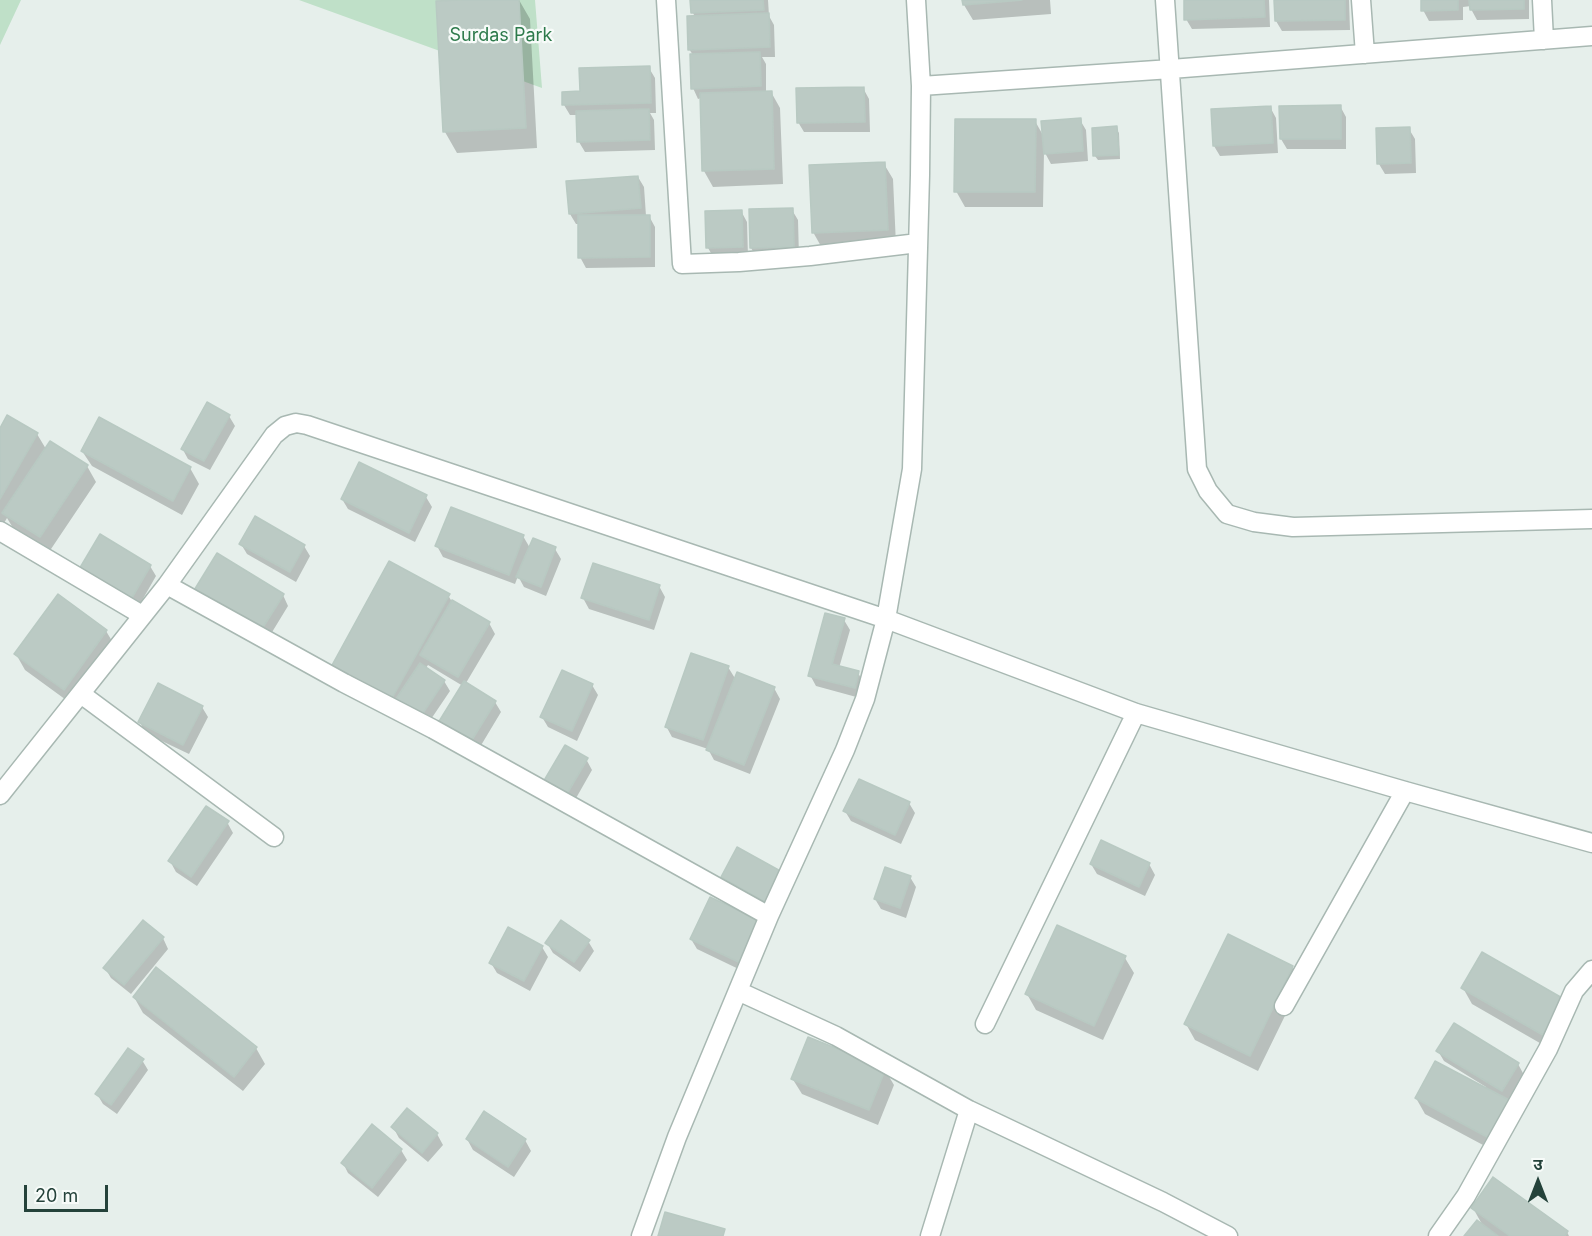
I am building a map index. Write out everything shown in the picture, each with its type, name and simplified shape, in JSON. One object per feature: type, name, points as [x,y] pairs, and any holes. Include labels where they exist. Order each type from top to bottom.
[{"type":"street","points":[[666,0],[682,264],[810,256],[918,243]]},
{"type":"street","points":[[641,1236],[677,1137],[769,916],[849,740],[865,699],[886,619],[912,469],[921,86],[916,0]]},
{"type":"street","points":[[1165,0],[1197,469],[1208,491],[1227,514],[1254,522],[1293,526],[1592,519]]},
{"type":"street","points":[[1361,0],[1365,54]]},
{"type":"street","points":[[1542,0],[1544,40]]},
{"type":"street","points":[[921,86],[1592,36]]},
{"type":"street","points":[[0,795],[167,585],[274,435],[285,426],[296,423],[886,619],[1136,713],[1592,843]]},
{"type":"street","points":[[0,531],[142,615]]},
{"type":"street","points":[[167,585],[769,916]]},
{"type":"street","points":[[81,694],[274,837]]},
{"type":"street","points":[[985,1024],[1136,713]]},
{"type":"street","points":[[1284,1006],[1405,791]]},
{"type":"street","points":[[1438,1236],[1466,1196],[1548,1049],[1574,991],[1592,970]]},
{"type":"street","points":[[738,991],[836,1036],[969,1110],[1163,1202],[1228,1236]]},
{"type":"street","points":[[930,1236],[969,1110]]},
{"type":"green space","points":[[0,0],[21,0],[0,45]]},
{"type":"green space","name":"Surdas Park","points":[[299,0],[535,0],[542,88]]},
{"type":"building","points":[[519,0],[526,128],[443,132],[436,1]]},
{"type":"building","points":[[690,0],[763,0],[764,10],[691,13]]},
{"type":"building","points":[[962,0],[1022,0],[963,5]]},
{"type":"building","points":[[1184,0],[1264,0],[1265,17],[1184,20]]},
{"type":"building","points":[[1274,0],[1345,0],[1345,20],[1275,21]]},
{"type":"building","points":[[1421,0],[1458,0],[1458,10],[1421,11]]},
{"type":"building","points":[[1469,0],[1524,0],[1524,9],[1470,10]]},
{"type":"building","points":[[769,13],[770,47],[688,50],[687,16]]},
{"type":"building","points":[[760,52],[761,86],[691,89],[690,54]]},
{"type":"building","points":[[650,66],[651,103],[562,105],[562,92],[580,91],[579,68]]},
{"type":"building","points":[[864,87],[865,122],[797,123],[796,88]]},
{"type":"building","points":[[772,91],[774,169],[702,171],[700,93]]},
{"type":"building","points":[[1341,105],[1341,139],[1280,139],[1279,106]]},
{"type":"building","points":[[1271,106],[1273,143],[1213,146],[1211,109]]},
{"type":"building","points":[[649,109],[650,140],[577,142],[576,111]]},
{"type":"building","points":[[1081,118],[1083,151],[1044,154],[1041,121]]},
{"type":"building","points":[[955,119],[1036,119],[1035,192],[954,192]]},
{"type":"building","points":[[1117,126],[1119,155],[1093,156],[1092,128]]},
{"type":"building","points":[[1410,127],[1411,163],[1377,164],[1376,128]]},
{"type":"building","points":[[885,162],[888,230],[812,233],[809,165]]},
{"type":"building","points":[[638,176],[641,208],[569,214],[566,181]]},
{"type":"building","points":[[793,208],[794,247],[750,248],[749,209]]},
{"type":"building","points":[[742,210],[743,247],[706,248],[705,211]]},
{"type":"building","points":[[578,215],[650,215],[650,257],[578,258]]},
{"type":"building","points":[[207,402],[230,415],[204,461],[181,449]]},
{"type":"building","points":[[7,415],[38,433],[0,499],[0,428]]},
{"type":"building","points":[[99,417],[191,467],[173,501],[81,451]]},
{"type":"building","points":[[50,441],[88,465],[40,537],[2,513]]},
{"type":"building","points":[[359,462],[427,495],[409,533],[341,499]]},
{"type":"building","points":[[451,507],[524,535],[509,575],[435,546]]},
{"type":"building","points":[[255,516],[305,545],[290,572],[239,544]]},
{"type":"building","points":[[100,534],[151,565],[130,601],[78,571]]},
{"type":"building","points":[[533,538],[556,547],[541,587],[516,577]]},
{"type":"building","points":[[217,553],[284,594],[260,632],[193,592]]},
{"type":"building","points":[[389,561],[450,594],[391,700],[331,667]]},
{"type":"building","points":[[593,563],[660,585],[649,620],[581,598]]},
{"type":"building","points":[[58,594],[107,630],[64,690],[14,654]]},
{"type":"building","points":[[452,600],[490,622],[458,677],[420,655]]},
{"type":"building","points":[[825,613],[845,618],[832,664],[859,671],[855,688],[808,676]]},
{"type":"building","points":[[691,653],[729,666],[703,740],[665,727]]},
{"type":"building","points":[[420,663],[445,680],[419,719],[394,702]]},
{"type":"building","points":[[562,670],[593,684],[572,731],[540,717]]},
{"type":"building","points":[[737,672],[775,687],[744,765],[706,750]]},
{"type":"building","points":[[464,681],[496,701],[470,743],[438,723]]},
{"type":"building","points":[[158,683],[203,706],[183,745],[138,722]]},
{"type":"building","points":[[565,745],[588,758],[565,797],[542,784]]},
{"type":"building","points":[[859,779],[910,802],[895,835],[843,811]]},
{"type":"building","points":[[206,806],[229,821],[191,877],[168,861]]},
{"type":"building","points":[[1101,840],[1150,863],[1139,887],[1090,864]]},
{"type":"building","points":[[737,847],[784,873],[767,903],[721,877]]},
{"type":"building","points":[[885,867],[911,876],[900,908],[874,899]]},
{"type":"building","points":[[710,897],[763,922],[743,964],[690,939]]},
{"type":"building","points":[[143,920],[164,937],[124,985],[103,968]]},
{"type":"building","points":[[561,920],[590,940],[574,962],[545,943]]},
{"type":"building","points":[[1057,925],[1126,956],[1094,1026],[1025,994]]},
{"type":"building","points":[[508,927],[543,946],[524,981],[489,963]]},
{"type":"building","points":[[1228,934],[1293,966],[1250,1056],[1184,1024]]},
{"type":"building","points":[[1482,952],[1564,999],[1543,1035],[1461,988]]},
{"type":"building","points":[[156,967],[257,1047],[234,1077],[133,997]]},
{"type":"building","points":[[1454,1023],[1519,1063],[1502,1091],[1436,1051]]},
{"type":"building","points":[[808,1037],[886,1068],[869,1110],[791,1079]]},
{"type":"building","points":[[128,1048],[144,1059],[111,1105],[95,1094]]},
{"type":"building","points":[[1435,1061],[1509,1100],[1489,1138],[1415,1098]]},
{"type":"building","points":[[407,1108],[438,1133],[422,1153],[391,1127]]},
{"type":"building","points":[[484,1111],[526,1139],[508,1167],[466,1139]]},
{"type":"building","points":[[372,1124],[402,1149],[372,1188],[341,1163]]},
{"type":"building","points":[[1493,1177],[1568,1231],[1565,1236],[1510,1236],[1471,1208]]},
{"type":"building","points":[[665,1212],[725,1229],[723,1236],[658,1236]]},
{"type":"building","points":[[1477,1220],[1498,1236],[1464,1236]]}]
